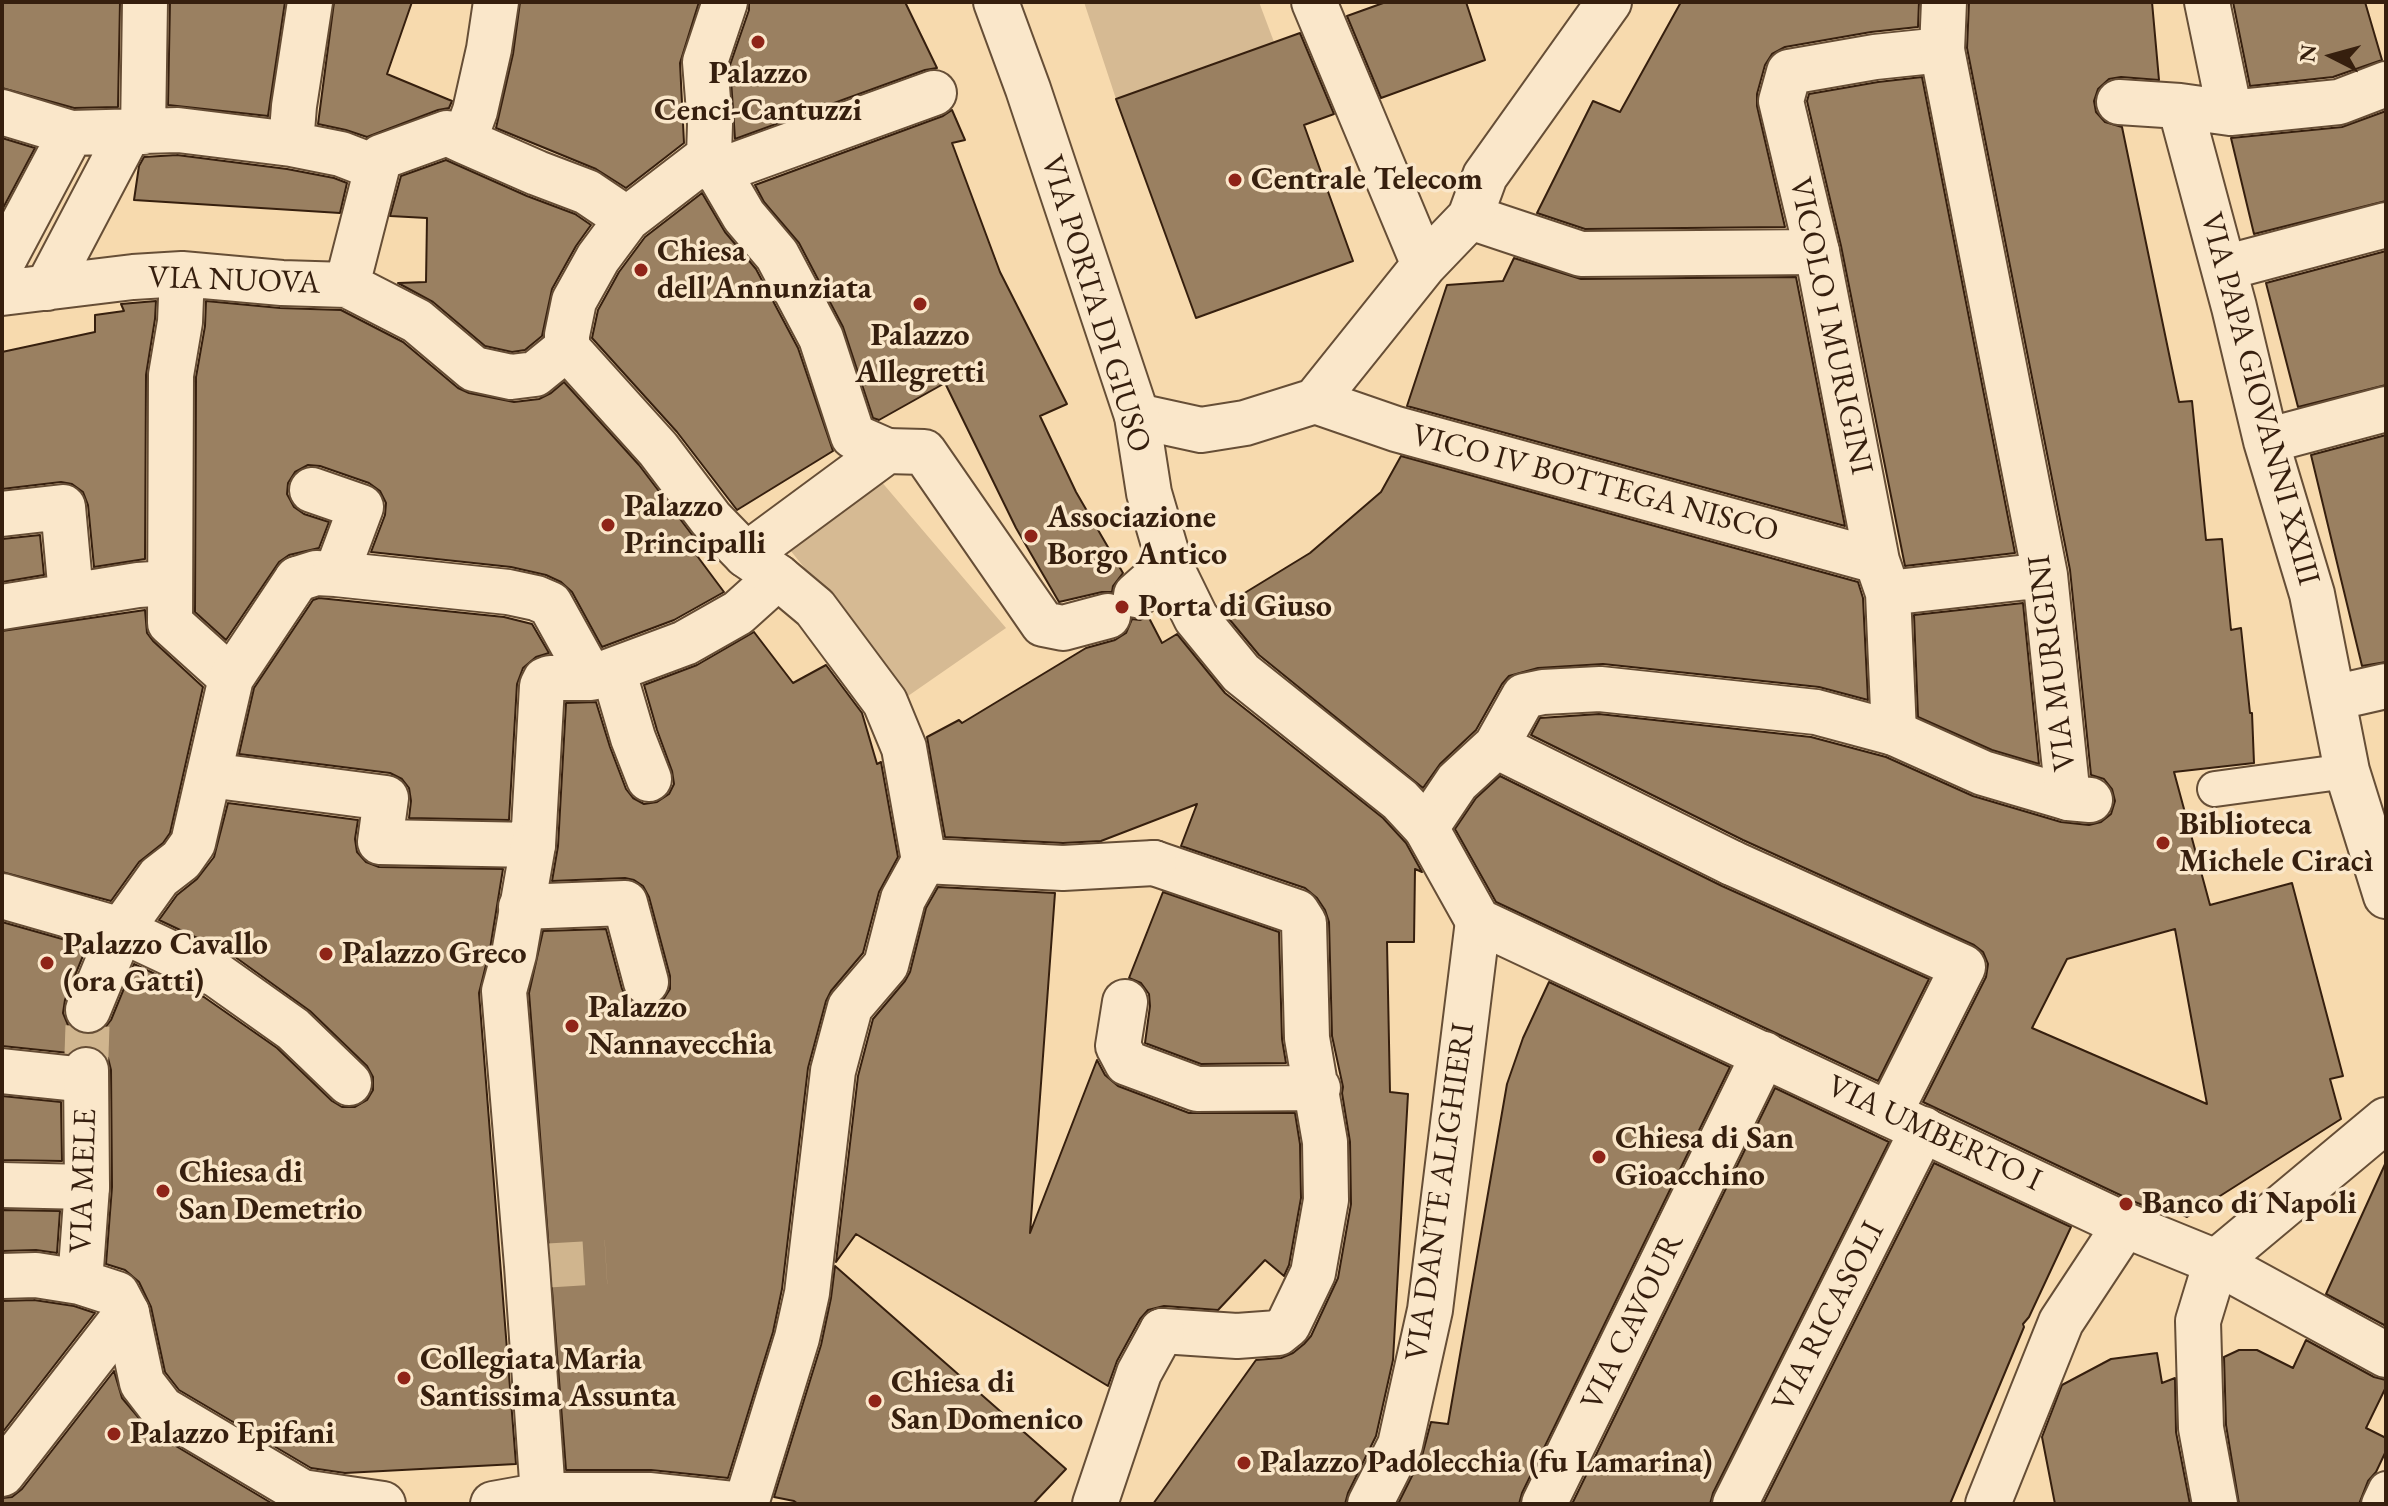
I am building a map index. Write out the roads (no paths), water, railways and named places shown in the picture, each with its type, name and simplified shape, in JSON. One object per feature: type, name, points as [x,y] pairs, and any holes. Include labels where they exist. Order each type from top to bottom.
[{"type":"street","points":[[47,288],[136,132],[145,2]]},
{"type":"street","points":[[291,144],[310,2]]},
{"type":"street","points":[[469,126],[489,49],[496,2]]},
{"type":"street","points":[[725,2],[705,62],[712,164],[744,216],[777,255],[821,338],[853,436],[887,451],[924,452],[1043,624],[1063,628],[1122,605],[1170,565]]},
{"type":"street","name":"VIA PORTA DI GIUSO","points":[[996,2],[1137,416],[1149,493],[1170,565],[1196,618],[1241,673],[1400,800],[1426,828],[1478,921]]},
{"type":"street","points":[[1314,2],[1424,265]]},
{"type":"street","points":[[1137,416],[1201,430],[1245,423],[1315,401],[1424,265],[1470,217],[1485,176],[1609,2]]},
{"type":"street","name":"VIA MURIGINI","points":[[1426,828],[1457,782],[1496,746],[1524,696],[1600,689],[1816,712],[1894,733],[1983,773],[2079,799],[2045,575],[1942,50],[1944,2]]},
{"type":"street","points":[[2207,2],[2230,113]]},
{"type":"street","name":"VICOLO I MURIGINI","points":[[1894,733],[1883,577],[1817,252],[1781,101],[1789,72],[1875,57],[1942,50]]},
{"type":"street","points":[[2119,102],[2230,113],[2339,102],[2386,84]]},
{"type":"street","points":[[746,1504],[797,1338],[807,1293],[833,1071],[850,1007],[886,965],[903,899],[924,861],[904,748],[885,702],[815,608],[762,566],[711,519],[658,449],[567,348],[567,335],[574,301],[598,258],[627,219],[712,164],[934,93]]},
{"type":"street","name":"VIA PAPA GIOVANNI XXIII","points":[[2180,106],[2266,441],[2312,594],[2347,771],[2386,896]]},
{"type":"street","points":[[2,112],[71,133],[178,130],[291,144],[341,154],[377,168],[381,157],[469,126]]},
{"type":"street","points":[[469,126],[537,173],[587,192],[627,219]]},
{"type":"street","points":[[2,263],[71,133]]},
{"type":"street","name":"VIA NUOVA","points":[[2,293],[182,274],[347,285],[377,168]]},
{"type":"street","points":[[1470,217],[1581,254],[1817,252]]},
{"type":"street","points":[[2224,268],[2386,225]]},
{"type":"street","points":[[182,274],[180,322],[171,375],[170,623],[231,678]]},
{"type":"street","points":[[347,285],[417,321],[474,369],[511,377],[535,374],[567,348]]},
{"type":"street","name":"VICO IV BOTTEGA NISCO","points":[[1315,401],[1396,429],[1883,577]]},
{"type":"street","points":[[2266,441],[2386,409]]},
{"type":"street","points":[[546,1499],[533,1266],[504,991],[514,954],[533,845],[542,686],[550,678],[602,674],[685,643],[738,613],[762,566],[887,451]]},
{"type":"street","points":[[88,1010],[121,930],[159,877],[181,860],[193,843],[231,678],[317,577],[361,507],[312,490]]},
{"type":"street","points":[[2,514],[63,507],[71,595]]},
{"type":"street","points":[[1883,577],[2045,575]]},
{"type":"street","points":[[317,577],[508,592],[550,604],[602,674],[649,779]]},
{"type":"street","points":[[2,607],[138,585],[169,583]]},
{"type":"street","points":[[2333,698],[2386,686]]},
{"type":"street","name":"VIA RICASOLI","points":[[1496,746],[1732,863],[1963,967],[1906,1122],[1735,1504]]},
{"type":"street","points":[[209,775],[386,798],[380,842],[533,845]]},
{"type":"street","points":[[924,861],[1063,868],[1154,863],[1297,912],[1304,923],[1307,1038],[1325,1142],[1326,1200],[1313,1273],[1288,1325],[1278,1333],[1237,1336],[1162,1331],[1139,1373],[1095,1504]]},
{"type":"street","points":[[2,896],[121,930],[217,975],[293,1029],[349,1083]]},
{"type":"street","points":[[521,907],[625,903],[646,982]]},
{"type":"street","name":"VIA UMBERTO I","points":[[1478,921],[2125,1225],[2216,1262],[2386,1355]]},
{"type":"street","name":"VIA DANTE ALIGHIERI","points":[[1370,1504],[1400,1445],[1430,1310],[1478,921]]},
{"type":"street","points":[[1125,1002],[1118,1046],[1127,1063],[1197,1089],[1318,1088]]},
{"type":"street","name":"VIA CAVOUR","points":[[1544,1504],[1764,1054]]},
{"type":"street","name":"VIA MELE","points":[[2,1071],[86,1075],[87,1187],[80,1282]]},
{"type":"street","points":[[2215,1504],[2201,1428],[2198,1321],[2216,1262],[2386,1120]]},
{"type":"street","points":[[2,1185],[87,1187]]},
{"type":"street","points":[[1988,1504],[2061,1322],[2125,1225]]},
{"type":"street","points":[[2,1276],[36,1275],[80,1282],[117,1294],[127,1313],[142,1383],[162,1409],[299,1498],[383,1504]]},
{"type":"street","points":[[2,1474],[127,1313]]},
{"type":"street","points":[[493,1504],[651,1495],[735,1504]]},
{"type":"lane","points":[[2215,789],[2347,771]]},
{"type":"lane","points":[[2379,1504],[2386,1489]]},
{"type":"tunnel","points":[[86,1070],[88,1010]]},
{"type":"tunnel","points":[[540,1266],[606,1262]]},
{"type":"place","name":"Palazzo Cenci-Cantuzzi","points":[[758,42]]},
{"type":"place","name":"Centrale Telecom","points":[[1235,180]]},
{"type":"place","name":"Chiesa dell'Annunziata","points":[[641,270]]},
{"type":"place","name":"Palazzo Allegretti","points":[[920,304]]},
{"type":"place","name":"Palazzo Principalli","points":[[608,525]]},
{"type":"place","name":"Associazione Borgo Antico","points":[[1031,536]]},
{"type":"place","name":"Porta di Giuso","points":[[1122,607]]},
{"type":"place","name":"Biblioteca Michele Ciracì","points":[[2163,843]]},
{"type":"place","name":"Palazzo Greco","points":[[326,954]]},
{"type":"place","name":"Palazzo Cavallo (ora Gatti)","points":[[47,963]]},
{"type":"place","name":"Palazzo Nannavecchia","points":[[572,1026]]},
{"type":"place","name":"Chiesa di San Gioacchino","points":[[1599,1157]]},
{"type":"place","name":"Chiesa di San Demetrio","points":[[163,1191]]},
{"type":"place","name":"Banco di Napoli","points":[[2126,1204]]},
{"type":"place","name":"Collegiata Maria Santissima Assunta","points":[[404,1378]]},
{"type":"place","name":"Chiesa di San Domenico","points":[[875,1401]]},
{"type":"place","name":"Palazzo Epifani","points":[[114,1434]]},
{"type":"place","name":"Palazzo Padolecchia (fu Lamarina)","points":[[1244,1463]]}]
